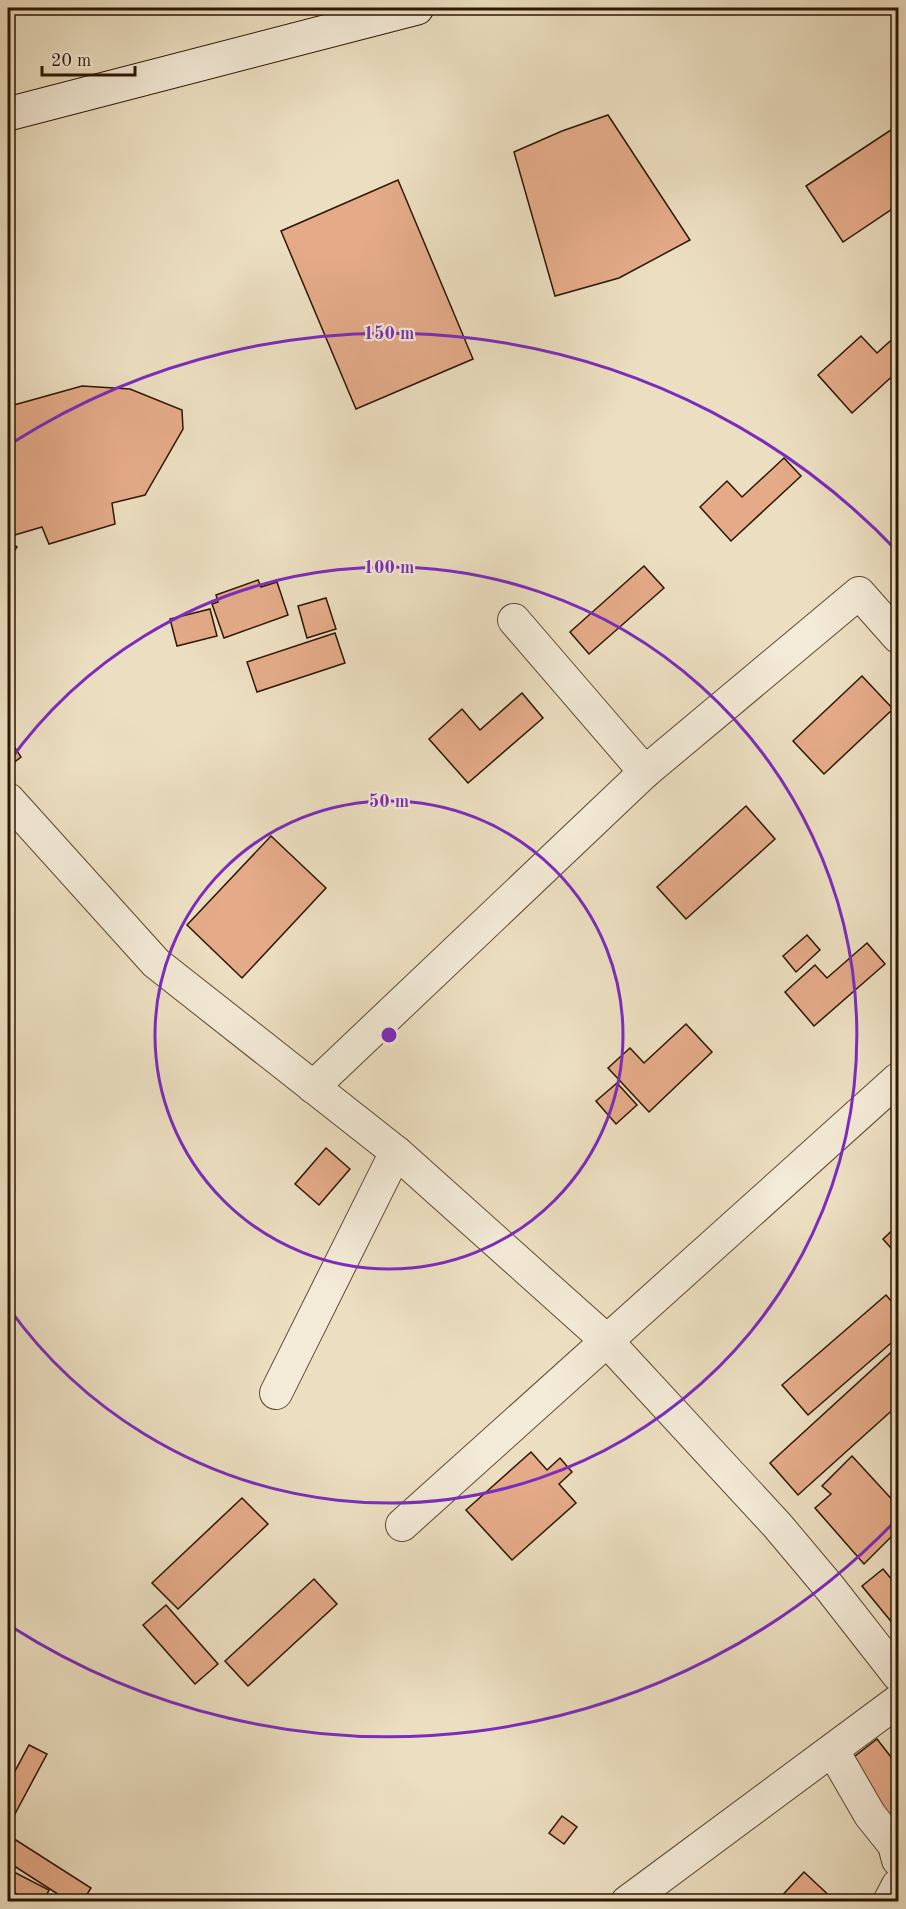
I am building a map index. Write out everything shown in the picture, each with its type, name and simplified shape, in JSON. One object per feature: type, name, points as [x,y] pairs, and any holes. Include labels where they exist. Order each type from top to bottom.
[{"type":"main road","points":[[8,114],[417,8]]},
{"type":"street","points":[[313,1087],[645,772],[859,593],[898,637]]},
{"type":"street","points":[[514,620],[645,772]]},
{"type":"street","points":[[8,799],[156,963],[396,1152],[606,1340],[777,1525],[830,1588],[898,1676]]},
{"type":"street","points":[[402,1525],[898,1079]]},
{"type":"street","points":[[276,1393],[396,1152]]},
{"type":"street","points":[[627,1902],[898,1701]]},
{"type":"street","points":[[833,1751],[870,1815],[894,1845],[898,1860]]},
{"type":"street","points":[[889,1902],[897,1891],[898,1885]]},
{"type":"building","points":[[608,115],[690,240],[619,278],[555,296],[514,152],[562,131]]},
{"type":"building","points":[[897,126],[898,205],[843,242],[806,186]]},
{"type":"building","points":[[398,180],[473,359],[356,409],[281,231]]},
{"type":"building","points":[[898,334],[898,371],[852,413],[818,375],[861,336],[877,353]]},
{"type":"building","points":[[82,386],[130,389],[182,410],[183,429],[145,495],[112,503],[115,524],[49,544],[42,527],[8,537],[8,409],[14,405]]},
{"type":"building","points":[[784,458],[801,476],[731,541],[700,507],[727,481],[742,497]]},
{"type":"building","points":[[8,540],[17,547],[8,560]]},
{"type":"building","points":[[644,566],[664,588],[589,654],[570,632]]},
{"type":"building","points":[[258,580],[261,587],[277,582],[288,615],[224,638],[212,604],[218,602],[216,595]]},
{"type":"building","points":[[326,598],[336,629],[307,638],[298,606]]},
{"type":"building","points":[[210,609],[217,636],[177,646],[170,619]]},
{"type":"building","points":[[335,633],[345,663],[257,692],[247,662]]},
{"type":"building","points":[[862,676],[893,709],[824,774],[793,741]]},
{"type":"building","points":[[522,693],[543,718],[468,783],[429,739],[462,709],[480,730]]},
{"type":"building","points":[[8,737],[21,757],[8,767]]},
{"type":"building","points":[[746,806],[775,839],[686,919],[657,887]]},
{"type":"building","points":[[271,836],[326,888],[242,978],[187,925]]},
{"type":"building","points":[[807,935],[820,950],[796,972],[783,956]]},
{"type":"building","points":[[867,943],[885,964],[814,1026],[785,992],[815,965],[827,978]]},
{"type":"building","points":[[686,1024],[712,1052],[649,1112],[608,1068],[630,1048],[644,1063]]},
{"type":"building","points":[[617,1083],[637,1105],[616,1124],[596,1101]]},
{"type":"building","points":[[326,1148],[350,1169],[319,1205],[295,1184]]},
{"type":"building","points":[[898,1225],[898,1256],[883,1239]]},
{"type":"building","points":[[886,1295],[898,1309],[898,1337],[808,1415],[782,1385]]},
{"type":"building","points":[[898,1346],[898,1405],[798,1495],[770,1463]]},
{"type":"building","points":[[531,1452],[547,1470],[560,1458],[572,1472],[559,1484],[576,1503],[512,1560],[466,1510]]},
{"type":"building","points":[[852,1456],[898,1506],[898,1530],[864,1564],[815,1508],[831,1494],[822,1486]]},
{"type":"building","points":[[242,1498],[268,1524],[178,1609],[152,1583]]},
{"type":"building","points":[[883,1569],[898,1587],[898,1630],[862,1586]]},
{"type":"building","points":[[314,1579],[337,1604],[248,1686],[225,1661]]},
{"type":"building","points":[[166,1605],[218,1664],[195,1684],[143,1625]]},
{"type":"building","points":[[877,1739],[898,1766],[898,1830],[846,1763]]},
{"type":"building","points":[[29,1745],[47,1754],[8,1827],[8,1784]]},
{"type":"building","points":[[562,1816],[577,1827],[564,1844],[549,1833]]},
{"type":"building","points":[[8,1835],[91,1888],[82,1902],[70,1902],[8,1862]]},
{"type":"building","points":[[8,1869],[49,1890],[43,1902],[15,1902],[18,1895],[8,1889]]},
{"type":"building","points":[[804,1872],[836,1902],[776,1902]]},
{"type":"building","points":[[8,1889],[18,1895],[15,1902],[8,1902]]}]
